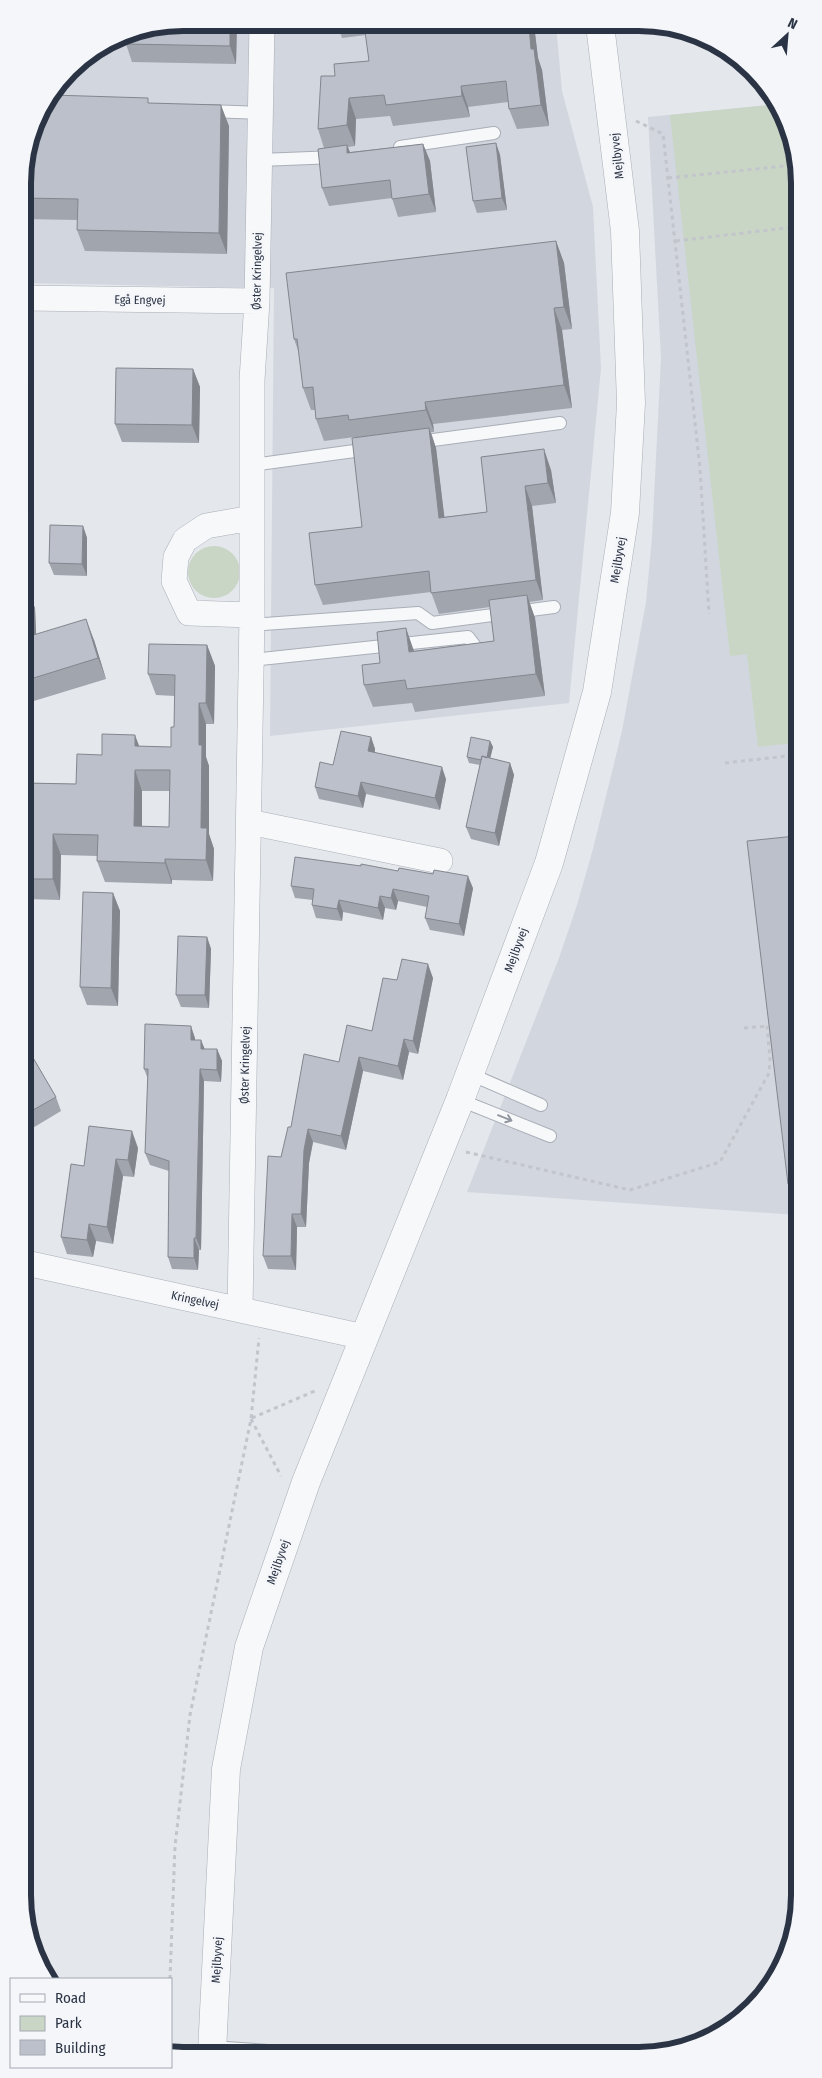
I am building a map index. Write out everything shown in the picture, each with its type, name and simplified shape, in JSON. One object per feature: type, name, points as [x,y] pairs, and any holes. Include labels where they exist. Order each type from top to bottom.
[{"type":"street","name":"Mejlbyvej","points":[[212,2047],[226,1769],[248,1647],[297,1507],[460,1100],[549,862],[597,692],[625,513],[631,403],[626,241],[612,108],[601,31]]},
{"type":"street","name":"Øster Kringelvej","points":[[251,1312],[249,822],[252,660],[252,380],[257,302],[262,32]]},
{"type":"street","name":"Egå Engvej","points":[[32,298],[257,302]]},
{"type":"street","points":[[252,518],[206,526],[185,540],[176,558],[174,581],[189,612],[252,620]]},
{"type":"street","points":[[249,822],[440,861]]},
{"type":"street","name":"Kringelvej","points":[[31,1264],[364,1337]]},
{"type":"lane","points":[[191,111],[261,112]]},
{"type":"lane","points":[[388,149],[494,133]]},
{"type":"lane","points":[[260,160],[330,158],[350,155]]},
{"type":"lane","points":[[406,444],[560,423]]},
{"type":"lane","points":[[252,465],[377,448]]},
{"type":"lane","points":[[252,620],[418,613],[432,623],[554,607]]},
{"type":"lane","points":[[252,660],[468,637],[481,654]]},
{"type":"lane","points":[[470,1074],[542,1105]]},
{"type":"lane","points":[[460,1100],[550,1136]]},
{"type":"path","points":[[612,108],[663,134],[700,468],[709,614]]},
{"type":"path","points":[[668,178],[789,165]]},
{"type":"path","points":[[676,241],[791,227]]},
{"type":"path","points":[[725,763],[791,756]]},
{"type":"path","points":[[440,1150],[473,1152],[630,1190],[720,1162],[769,1073],[770,1059],[767,1026]]},
{"type":"path","points":[[744,1028],[773,1026]]},
{"type":"path","points":[[769,1073],[779,1071]]},
{"type":"path","points":[[170,1978],[175,1846],[190,1715],[251,1419],[251,1312]]},
{"type":"path","points":[[251,1419],[348,1376]]},
{"type":"path","points":[[251,1419],[297,1507]]},
{"type":"shaded area","points":[[557,31],[562,91],[593,207],[601,368],[569,703],[270,736],[274,288],[32,283],[32,173],[36,144],[47,116],[57,99],[83,69],[116,47],[134,39],[173,32]]},
{"type":"shaded area","points":[[769,105],[786,144],[789,163],[791,183],[790,1215],[467,1192],[559,958],[577,905],[622,731],[646,602],[652,537],[661,358],[648,117]]},
{"type":"green space","points":[[769,105],[786,144],[791,183],[791,744],[758,747],[747,654],[730,656],[670,115]]},
{"type":"green space","points":[[209,546],[219,546],[228,550],[236,558],[240,572],[236,586],[228,594],[219,598],[209,598],[200,594],[192,586],[188,577],[188,567],[192,558],[200,550]]},
{"type":"building","points":[[530,31],[531,49],[534,49],[541,105],[509,109],[506,81],[461,86],[462,96],[386,105],[384,95],[349,98],[347,125],[318,129],[321,76],[335,76],[334,64],[369,61],[365,32]]},
{"type":"building","points":[[230,32],[230,46],[126,44],[134,39],[154,34]]},
{"type":"building","points":[[60,95],[148,98],[148,103],[221,105],[219,233],[77,230],[78,199],[32,198],[32,173],[36,144],[47,116]]},
{"type":"building","points":[[496,143],[502,198],[473,201],[466,147]]},
{"type":"building","points":[[423,144],[429,194],[392,199],[390,180],[322,188],[318,149],[347,145],[347,153]]},
{"type":"building","points":[[556,241],[564,307],[554,308],[564,385],[425,402],[426,410],[349,420],[348,415],[316,419],[313,387],[303,388],[297,339],[294,339],[286,273]]},
{"type":"building","points":[[116,368],[193,369],[192,425],[115,424]]},
{"type":"building","points":[[429,428],[439,518],[487,512],[481,457],[544,449],[548,483],[525,486],[536,580],[431,593],[429,571],[315,585],[309,533],[362,527],[352,438]]},
{"type":"building","points":[[50,525],[83,526],[82,564],[49,563]]},
{"type":"building","points":[[527,595],[536,674],[407,689],[405,680],[364,685],[362,665],[380,663],[377,632],[406,628],[409,652],[494,641],[489,600]]},
{"type":"building","points":[[86,619],[98,658],[32,679],[32,635]]},
{"type":"building","points":[[149,644],[207,645],[206,703],[199,703],[199,745],[202,745],[201,828],[207,828],[206,860],[165,859],[165,863],[97,861],[98,835],[53,834],[53,879],[32,879],[32,783],[76,784],[77,754],[102,755],[102,734],[135,735],[135,746],[171,747],[171,727],[174,727],[175,675],[148,674]],"holes":[[[135,770],[170,770],[169,827],[134,826]]]},
{"type":"building","points":[[341,731],[371,737],[368,751],[442,767],[435,798],[361,782],[358,796],[315,787],[320,762],[333,765]]},
{"type":"building","points":[[471,737],[490,741],[487,758],[482,756],[481,760],[467,757]]},
{"type":"building","points":[[482,756],[510,763],[495,833],[466,827]]},
{"type":"building","points":[[791,837],[790,1184],[788,1184],[747,841]]},
{"type":"building","points":[[295,857],[361,866],[361,864],[398,871],[399,868],[433,874],[434,870],[468,876],[459,924],[425,918],[429,896],[393,889],[391,898],[380,896],[378,908],[339,900],[337,909],[312,905],[314,889],[291,886]]},
{"type":"building","points":[[83,892],[113,893],[111,988],[80,987]]},
{"type":"building","points":[[178,936],[207,937],[205,995],[176,995]]},
{"type":"building","points":[[402,959],[428,964],[413,1041],[404,1039],[398,1066],[359,1057],[341,1136],[308,1129],[304,1150],[301,1214],[292,1214],[291,1256],[263,1256],[268,1156],[281,1157],[288,1127],[291,1127],[304,1054],[339,1062],[347,1025],[372,1031],[383,978],[397,980]]},
{"type":"building","points":[[145,1024],[191,1026],[191,1040],[201,1040],[201,1049],[217,1049],[217,1070],[200,1069],[194,1258],[168,1257],[169,1161],[145,1153],[148,1069],[144,1069]]},
{"type":"building","points":[[31,1055],[56,1097],[31,1111]]},
{"type":"building","points":[[89,1126],[132,1131],[128,1160],[116,1159],[107,1227],[89,1224],[87,1240],[61,1237],[71,1164],[84,1166]]}]
